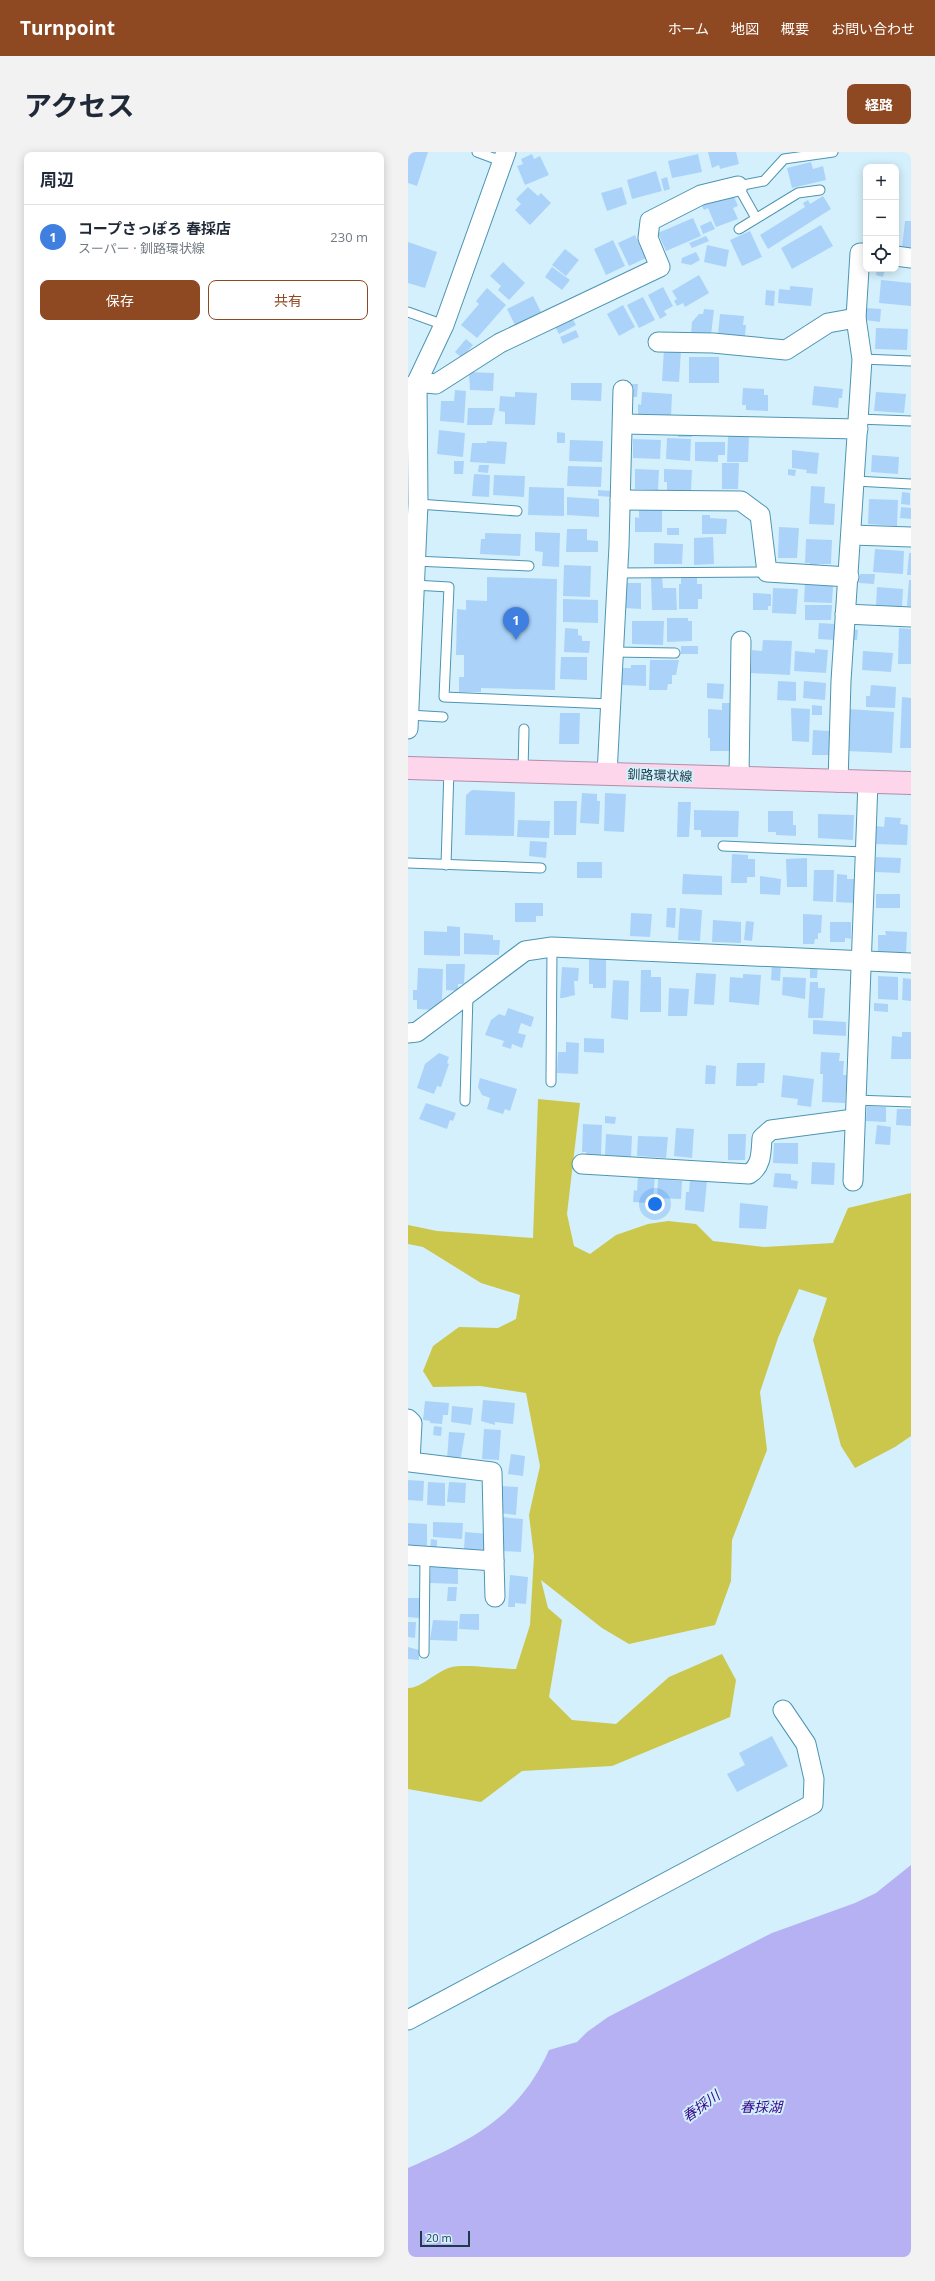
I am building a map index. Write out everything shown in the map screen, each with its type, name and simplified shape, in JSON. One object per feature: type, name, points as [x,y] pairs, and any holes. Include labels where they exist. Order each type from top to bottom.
[{"type":"main road","name":"釧路環状線","points":[[408,768],[911,783]]},
{"type":"street","points":[[408,722],[410,624],[414,585],[418,504],[413,386],[444,325],[505,157]]},
{"type":"street","points":[[413,386],[436,384],[500,343],[660,268],[648,238],[650,221],[701,195],[738,186]]},
{"type":"street","points":[[838,782],[845,614],[852,535],[862,360],[856,318],[860,253],[863,253]]},
{"type":"street","points":[[899,256],[911,258]]},
{"type":"street","points":[[658,342],[713,343],[786,350],[828,323],[856,318]]},
{"type":"street","points":[[607,774],[618,573],[623,390]]},
{"type":"street","points":[[623,424],[858,424]]},
{"type":"street","points":[[620,500],[741,501],[760,515],[767,572],[849,577]]},
{"type":"street","points":[[852,535],[911,537]]},
{"type":"street","points":[[845,614],[911,618]]},
{"type":"street","points":[[739,778],[741,641]]},
{"type":"street","points":[[853,1181],[854,1119],[862,960],[868,782]]},
{"type":"street","points":[[408,1033],[417,1032],[525,951],[552,947],[911,963]]},
{"type":"street","points":[[582,1164],[749,1174],[757,1169],[760,1160],[762,1138],[771,1130],[854,1119]]},
{"type":"street","points":[[408,1419],[412,1423],[410,1462],[492,1472],[495,1597]]},
{"type":"street","points":[[416,1556],[494,1561]]},
{"type":"street","points":[[408,2020],[813,1804],[814,1779],[806,1744],[783,1710]]},
{"type":"lane","points":[[477,152],[505,157]]},
{"type":"lane","points":[[756,218],[738,186],[764,181],[784,159],[832,152]]},
{"type":"lane","points":[[739,229],[798,193],[820,190]]},
{"type":"lane","points":[[408,312],[444,325]]},
{"type":"lane","points":[[862,360],[911,361]]},
{"type":"lane","points":[[858,424],[911,422]]},
{"type":"lane","points":[[855,481],[911,484]]},
{"type":"lane","points":[[418,504],[518,510]]},
{"type":"lane","points":[[415,562],[529,566]]},
{"type":"lane","points":[[618,573],[767,572]]},
{"type":"lane","points":[[414,585],[448,587],[444,697],[610,704]]},
{"type":"lane","points":[[613,652],[675,653]]},
{"type":"lane","points":[[408,722],[443,717]]},
{"type":"lane","points":[[523,771],[524,729]]},
{"type":"lane","points":[[446,865],[449,769]]},
{"type":"lane","points":[[724,846],[865,852]]},
{"type":"lane","points":[[408,863],[541,868]]},
{"type":"lane","points":[[551,1082],[552,947]]},
{"type":"lane","points":[[465,1101],[468,994]]},
{"type":"lane","points":[[855,1100],[911,1102]]},
{"type":"lane","points":[[416,1556],[424,1652]]},
{"type":"shaded area","points":[[538,1099],[580,1103],[567,1214],[574,1246],[590,1254],[616,1235],[648,1224],[668,1221],[696,1224],[713,1241],[764,1247],[833,1243],[848,1208],[911,1193],[911,1436],[895,1447],[855,1468],[841,1446],[813,1340],[827,1298],[799,1289],[778,1338],[760,1392],[767,1450],[732,1540],[731,1581],[715,1625],[629,1644],[602,1628],[541,1580],[548,1608],[562,1620],[549,1697],[572,1720],[616,1724],[669,1677],[722,1654],[736,1680],[730,1717],[612,1766],[522,1771],[481,1802],[408,1789],[408,1688],[418,1686],[452,1667],[466,1666],[516,1669],[530,1625],[534,1556],[529,1515],[540,1466],[526,1393],[480,1386],[433,1387],[423,1371],[433,1346],[459,1327],[498,1328],[516,1319],[520,1295],[481,1283],[423,1247],[408,1244],[408,1225],[437,1231],[533,1238]]},
{"type":"water","name":"春採湖","points":[[911,1865],[911,2257],[408,2257],[408,2168],[453,2147],[491,2124],[523,2093],[537,2073],[549,2050],[577,2042],[587,2032],[608,2017],[772,1933],[855,1903],[876,1893]]},
{"type":"building","points":[[408,152],[428,152],[417,186],[408,183]]},
{"type":"building","points":[[708,152],[736,152],[739,164],[720,169],[719,165],[712,168]]},
{"type":"building","points":[[532,154],[534,159],[540,156],[549,175],[525,185],[517,166],[523,164],[521,159]]},
{"type":"building","points":[[698,154],[702,172],[672,178],[668,161]]},
{"type":"building","points":[[811,162],[813,169],[823,166],[826,180],[792,188],[787,168]]},
{"type":"building","points":[[656,171],[662,191],[632,199],[627,180]]},
{"type":"building","points":[[667,177],[670,189],[664,191],[661,179]]},
{"type":"building","points":[[528,187],[538,196],[541,193],[551,203],[530,225],[515,210],[521,204],[516,199]]},
{"type":"building","points":[[622,187],[627,204],[607,211],[601,193]]},
{"type":"building","points":[[732,192],[738,206],[733,208],[738,219],[716,227],[708,208],[704,210],[701,204]]},
{"type":"building","points":[[823,196],[831,209],[768,249],[760,235],[805,207],[803,203],[808,200],[810,204]]},
{"type":"building","points":[[693,218],[701,236],[666,251],[658,233]]},
{"type":"building","points":[[711,221],[715,229],[703,234],[700,226]]},
{"type":"building","points":[[905,221],[911,221],[911,249],[902,248]]},
{"type":"building","points":[[821,225],[833,246],[792,269],[781,248]]},
{"type":"building","points":[[750,231],[762,257],[742,266],[730,240]]},
{"type":"building","points":[[635,235],[646,258],[629,266],[618,243]]},
{"type":"building","points":[[706,236],[709,241],[692,248],[689,243]]},
{"type":"building","points":[[613,240],[625,266],[606,275],[594,249]]},
{"type":"building","points":[[408,242],[437,252],[425,288],[408,283]]},
{"type":"building","points":[[707,245],[729,250],[726,267],[704,262]]},
{"type":"building","points":[[565,249],[579,260],[566,276],[552,265]]},
{"type":"building","points":[[696,252],[700,260],[691,265],[681,263],[682,258]]},
{"type":"building","points":[[503,262],[525,283],[509,300],[498,290],[501,286],[490,276]]},
{"type":"building","points":[[552,267],[570,280],[562,290],[545,277]]},
{"type":"building","points":[[876,272],[884,272],[883,277],[876,275]]},
{"type":"building","points":[[699,275],[709,293],[685,307],[683,303],[677,306],[674,301],[677,299],[672,291]]},
{"type":"building","points":[[881,280],[911,283],[911,306],[879,303]]},
{"type":"building","points":[[790,286],[813,288],[811,306],[778,303],[779,289],[790,290]]},
{"type":"building","points":[[663,287],[673,306],[664,311],[667,315],[660,319],[648,295]]},
{"type":"building","points":[[487,288],[506,305],[477,338],[461,325],[479,304],[476,301]]},
{"type":"building","points":[[766,290],[775,291],[774,306],[765,305]]},
{"type":"building","points":[[533,296],[541,312],[515,325],[507,309]]},
{"type":"building","points":[[643,297],[655,320],[639,328],[627,305]]},
{"type":"building","points":[[623,305],[635,327],[619,336],[607,314]]},
{"type":"building","points":[[866,308],[881,309],[880,322],[865,320]]},
{"type":"building","points":[[704,309],[714,310],[711,335],[691,333],[692,322],[699,314],[703,314]]},
{"type":"building","points":[[720,314],[744,316],[743,325],[746,325],[745,336],[718,334]]},
{"type":"building","points":[[571,316],[576,325],[559,334],[554,325]]},
{"type":"building","points":[[876,328],[908,329],[907,350],[875,349]]},
{"type":"building","points":[[576,330],[579,337],[563,344],[560,337]]},
{"type":"building","points":[[466,339],[473,345],[462,358],[455,352]]},
{"type":"building","points":[[664,349],[681,350],[679,382],[662,381]]},
{"type":"building","points":[[689,357],[719,357],[719,383],[689,383]]},
{"type":"building","points":[[469,372],[494,373],[493,391],[470,390]]},
{"type":"building","points":[[571,383],[602,383],[601,401],[571,400]]},
{"type":"building","points":[[632,384],[638,384],[637,397],[631,397]]},
{"type":"building","points":[[814,386],[843,389],[842,398],[839,398],[838,408],[812,405]]},
{"type":"building","points":[[743,388],[764,389],[764,395],[768,395],[768,411],[746,410],[746,405],[742,405]]},
{"type":"building","points":[[455,390],[466,391],[464,423],[440,421],[441,401],[454,401]]},
{"type":"building","points":[[515,392],[537,393],[535,425],[505,424],[505,412],[499,411],[500,396],[515,397]]},
{"type":"building","points":[[642,392],[672,394],[671,418],[663,417],[663,415],[638,414],[638,404],[641,405]]},
{"type":"building","points":[[876,392],[906,394],[904,413],[874,411]]},
{"type":"building","points":[[468,408],[495,408],[492,425],[467,425]]},
{"type":"building","points":[[439,430],[465,433],[463,457],[437,454]]},
{"type":"building","points":[[678,430],[692,431],[692,437],[678,437]]},
{"type":"building","points":[[557,432],[565,433],[565,443],[557,443]]},
{"type":"building","points":[[728,436],[749,436],[748,462],[727,462]]},
{"type":"building","points":[[667,438],[691,439],[690,461],[666,459]]},
{"type":"building","points":[[633,439],[661,440],[660,459],[633,458]]},
{"type":"building","points":[[570,440],[603,441],[602,462],[569,461]]},
{"type":"building","points":[[487,441],[507,442],[505,464],[470,462],[472,443],[487,443]]},
{"type":"building","points":[[695,442],[725,442],[725,455],[718,455],[718,462],[695,461]]},
{"type":"building","points":[[792,450],[819,453],[817,474],[806,473],[807,470],[792,468]]},
{"type":"building","points":[[872,455],[899,457],[898,474],[871,472]]},
{"type":"building","points":[[454,461],[464,461],[463,474],[454,474]]},
{"type":"building","points":[[722,463],[739,463],[738,489],[722,489]]},
{"type":"building","points":[[479,465],[489,465],[488,473],[478,472]]},
{"type":"building","points":[[568,466],[602,467],[601,487],[567,486]]},
{"type":"building","points":[[635,469],[659,470],[658,490],[635,489]]},
{"type":"building","points":[[664,469],[692,470],[691,491],[667,490],[667,482],[664,482]]},
{"type":"building","points":[[788,469],[796,470],[795,476],[788,475]]},
{"type":"building","points":[[474,474],[490,475],[489,497],[472,496]]},
{"type":"building","points":[[494,475],[525,476],[524,497],[493,495]]},
{"type":"building","points":[[811,486],[825,487],[824,503],[835,504],[834,525],[809,524]]},
{"type":"building","points":[[529,487],[564,488],[564,516],[528,515]]},
{"type":"building","points":[[598,490],[612,491],[612,497],[598,496]]},
{"type":"building","points":[[902,492],[910,493],[910,505],[901,504]]},
{"type":"building","points":[[567,497],[599,499],[599,517],[567,515]]},
{"type":"building","points":[[869,499],[898,500],[897,526],[868,524]]},
{"type":"building","points":[[639,505],[662,505],[662,532],[635,532],[635,517],[639,518]]},
{"type":"building","points":[[901,507],[911,508],[911,519],[900,518]]},
{"type":"building","points":[[702,515],[710,515],[710,518],[727,519],[726,534],[702,534]]},
{"type":"building","points":[[779,527],[799,528],[797,558],[778,558]]},
{"type":"building","points":[[667,528],[679,528],[679,535],[667,535]]},
{"type":"building","points":[[567,529],[587,529],[587,540],[598,541],[598,552],[566,552]]},
{"type":"building","points":[[535,532],[560,533],[559,567],[542,566],[543,552],[535,551]]},
{"type":"building","points":[[485,533],[521,534],[520,556],[480,554],[481,539],[485,539]]},
{"type":"building","points":[[713,537],[714,564],[694,565],[694,538]]},
{"type":"building","points":[[806,539],[832,540],[831,564],[817,564],[817,567],[809,567],[810,563],[805,563]]},
{"type":"building","points":[[654,543],[683,544],[682,564],[654,564]]},
{"type":"building","points":[[875,549],[904,551],[903,574],[873,572]]},
{"type":"building","points":[[909,553],[911,553],[911,575],[907,575]]},
{"type":"building","points":[[564,565],[591,566],[590,597],[563,596]]},
{"type":"building","points":[[860,574],[875,574],[874,584],[859,583]]},
{"type":"building","points":[[487,577],[557,579],[555,690],[481,688],[481,692],[459,692],[459,677],[464,677],[464,655],[456,655],[457,609],[466,610],[466,600],[487,601]]},
{"type":"building","points":[[651,577],[662,577],[663,588],[676,588],[677,610],[652,610]]},
{"type":"building","points":[[681,577],[697,577],[697,584],[702,584],[702,599],[698,599],[698,609],[679,609],[679,584],[681,584]]},
{"type":"building","points":[[909,580],[911,580],[911,606],[907,606]]},
{"type":"building","points":[[805,582],[827,583],[827,586],[833,586],[832,603],[804,602]]},
{"type":"building","points":[[625,583],[641,583],[641,609],[625,608]]},
{"type":"building","points":[[877,587],[903,589],[902,607],[876,605]]},
{"type":"building","points":[[773,588],[798,589],[796,614],[772,613]]},
{"type":"building","points":[[753,593],[771,594],[771,606],[768,606],[768,610],[753,610]]},
{"type":"building","points":[[563,599],[598,600],[598,623],[563,622]]},
{"type":"building","points":[[805,605],[832,605],[831,620],[805,620]]},
{"type":"building","points":[[667,618],[688,618],[688,621],[692,621],[692,641],[667,642]]},
{"type":"building","points":[[632,621],[664,621],[663,645],[632,644]]},
{"type":"building","points":[[819,623],[836,624],[835,640],[818,639]]},
{"type":"building","points":[[565,628],[578,629],[578,635],[582,636],[582,641],[590,641],[589,653],[564,652]]},
{"type":"building","points":[[899,628],[911,629],[911,664],[898,664]]},
{"type":"building","points":[[853,629],[858,630],[857,640],[852,640]]},
{"type":"building","points":[[763,640],[792,641],[790,675],[751,673],[752,650],[762,651]]},
{"type":"building","points":[[681,646],[698,646],[698,654],[681,654]]},
{"type":"building","points":[[815,649],[828,650],[826,673],[794,671],[795,651],[815,653]]},
{"type":"building","points":[[863,651],[893,653],[891,672],[862,670]]},
{"type":"building","points":[[561,657],[587,657],[587,680],[560,679]]},
{"type":"building","points":[[650,660],[679,660],[676,675],[672,675],[672,684],[668,684],[667,690],[649,690]]},
{"type":"building","points":[[631,665],[646,665],[646,686],[622,685],[622,668],[631,668]]},
{"type":"building","points":[[778,681],[796,682],[796,701],[777,700]]},
{"type":"building","points":[[804,681],[826,683],[825,700],[803,698]]},
{"type":"building","points":[[707,683],[724,684],[723,699],[707,698]]},
{"type":"building","points":[[871,685],[896,687],[895,708],[866,707],[866,696],[870,696]]},
{"type":"building","points":[[902,697],[911,698],[911,748],[900,748]]},
{"type":"building","points":[[722,703],[732,703],[732,751],[710,751],[710,738],[708,738],[708,709],[722,710]]},
{"type":"building","points":[[812,705],[822,706],[822,715],[812,715]]},
{"type":"building","points":[[791,708],[810,709],[809,742],[792,741]]},
{"type":"building","points":[[848,709],[894,712],[892,753],[846,751]]},
{"type":"building","points":[[560,713],[580,713],[579,744],[559,744]]},
{"type":"building","points":[[813,730],[830,731],[829,755],[812,755]]},
{"type":"building","points":[[472,790],[515,792],[514,836],[465,835],[466,795]]},
{"type":"building","points":[[582,793],[597,794],[597,801],[600,801],[599,824],[580,823]]},
{"type":"building","points":[[605,793],[626,794],[624,832],[604,831]]},
{"type":"building","points":[[554,801],[577,801],[576,835],[554,835]]},
{"type":"building","points":[[678,802],[691,802],[689,837],[677,837]]},
{"type":"building","points":[[694,810],[739,811],[738,837],[701,837],[701,830],[694,830]]},
{"type":"building","points":[[768,811],[793,811],[793,825],[796,825],[796,836],[776,835],[776,832],[768,832]]},
{"type":"building","points":[[818,814],[854,815],[853,840],[818,838]]},
{"type":"building","points":[[885,817],[901,818],[900,824],[908,825],[907,845],[875,844],[876,826],[884,827]]},
{"type":"building","points":[[518,820],[550,821],[549,838],[517,837]]},
{"type":"building","points":[[530,841],[547,842],[546,858],[529,856]]},
{"type":"building","points":[[732,854],[748,855],[748,859],[755,859],[755,877],[747,877],[747,883],[731,883]]},
{"type":"building","points":[[876,857],[901,858],[900,873],[875,872]]},
{"type":"building","points":[[807,858],[807,887],[787,887],[786,859]]},
{"type":"building","points":[[577,862],[602,862],[602,878],[577,878]]},
{"type":"building","points":[[814,870],[834,870],[833,902],[813,901]]},
{"type":"building","points":[[683,874],[722,876],[722,895],[682,894]]},
{"type":"building","points":[[837,874],[847,875],[847,879],[855,879],[854,903],[836,902]]},
{"type":"building","points":[[760,876],[781,879],[780,895],[760,894]]},
{"type":"building","points":[[876,894],[900,894],[900,908],[876,908]]},
{"type":"building","points":[[515,903],[543,903],[543,916],[536,916],[536,922],[515,922]]},
{"type":"building","points":[[667,908],[676,908],[675,928],[666,927]]},
{"type":"building","points":[[680,908],[702,910],[700,941],[678,940]]},
{"type":"building","points":[[631,913],[652,914],[650,937],[630,936]]},
{"type":"building","points":[[803,914],[822,915],[821,933],[818,933],[818,939],[815,939],[814,944],[803,944]]},
{"type":"building","points":[[713,920],[741,922],[741,943],[712,942]]},
{"type":"building","points":[[746,921],[754,922],[752,941],[744,940]]},
{"type":"building","points":[[830,922],[851,922],[851,939],[845,938],[845,942],[830,942]]},
{"type":"building","points":[[447,926],[460,927],[460,956],[424,955],[424,931],[447,932]]},
{"type":"building","points":[[885,931],[907,932],[906,954],[878,953],[878,935],[886,935]]},
{"type":"building","points":[[464,933],[493,935],[493,940],[500,940],[499,955],[464,954]]},
{"type":"building","points":[[589,959],[606,959],[606,988],[593,988],[593,984],[589,984]]},
{"type":"building","points":[[772,963],[781,963],[780,981],[771,980]]},
{"type":"building","points":[[446,964],[465,964],[464,984],[458,984],[458,991],[446,990]]},
{"type":"building","points":[[810,964],[818,965],[817,978],[810,978]]},
{"type":"building","points":[[562,967],[579,968],[578,981],[574,981],[575,995],[560,998]]},
{"type":"building","points":[[418,968],[443,969],[442,1001],[433,1010],[417,1009],[417,1000],[413,1000],[413,990],[417,990]]},
{"type":"building","points":[[641,970],[651,970],[651,977],[661,977],[661,1012],[640,1012]]},
{"type":"building","points":[[696,973],[716,974],[714,1005],[694,1004]]},
{"type":"building","points":[[743,974],[761,975],[759,1005],[729,1002],[730,977],[743,978]]},
{"type":"building","points":[[878,976],[898,977],[898,1000],[878,999]]},
{"type":"building","points":[[783,977],[806,978],[805,999],[782,995]]},
{"type":"building","points":[[903,978],[911,979],[911,1001],[902,1000]]},
{"type":"building","points":[[613,980],[629,981],[628,1020],[611,1018]]},
{"type":"building","points":[[810,982],[818,982],[818,988],[825,988],[823,1018],[808,1018]]},
{"type":"building","points":[[669,988],[689,989],[687,1016],[668,1016]]},
{"type":"building","points":[[874,1003],[888,1004],[888,1012],[874,1011]]},
{"type":"building","points":[[508,1008],[534,1017],[531,1027],[521,1023],[518,1033],[526,1035],[522,1048],[512,1044],[511,1049],[502,1046],[504,1041],[485,1035],[491,1020],[499,1014],[505,1016]]},
{"type":"building","points":[[813,1020],[846,1022],[846,1036],[813,1034]]},
{"type":"building","points":[[902,1032],[911,1032],[911,1059],[891,1059],[892,1036],[902,1037]]},
{"type":"building","points":[[584,1038],[604,1039],[604,1053],[584,1052]]},
{"type":"building","points":[[566,1042],[579,1043],[578,1074],[557,1073],[558,1052],[566,1052]]},
{"type":"building","points":[[821,1052],[840,1053],[839,1061],[844,1061],[843,1075],[847,1075],[845,1103],[822,1102],[823,1074],[820,1074]]},
{"type":"building","points":[[439,1053],[449,1057],[447,1063],[449,1064],[441,1087],[437,1086],[434,1094],[417,1088],[425,1064]]},
{"type":"building","points":[[737,1063],[765,1063],[764,1083],[758,1083],[757,1086],[736,1086]]},
{"type":"building","points":[[706,1065],[716,1066],[715,1084],[705,1084]]},
{"type":"building","points":[[783,1075],[814,1079],[811,1107],[797,1105],[798,1099],[781,1097]]},
{"type":"building","points":[[480,1078],[517,1089],[510,1111],[505,1109],[503,1114],[487,1109],[490,1098],[482,1095],[478,1087]]},
{"type":"building","points":[[426,1103],[456,1113],[453,1121],[450,1120],[447,1129],[419,1119]]},
{"type":"building","points":[[867,1106],[886,1107],[886,1122],[866,1121]]},
{"type":"building","points":[[897,1109],[911,1109],[911,1126],[896,1125]]},
{"type":"building","points":[[605,1116],[616,1117],[615,1124],[605,1123]]},
{"type":"building","points":[[583,1124],[602,1125],[601,1156],[586,1156],[586,1152],[582,1152]]},
{"type":"building","points":[[877,1125],[891,1127],[890,1145],[875,1144]]},
{"type":"building","points":[[676,1128],[694,1129],[692,1158],[674,1156]]},
{"type":"building","points":[[606,1134],[632,1136],[631,1157],[605,1155]]},
{"type":"building","points":[[728,1134],[746,1134],[745,1160],[728,1160]]},
{"type":"building","points":[[638,1136],[668,1137],[666,1158],[637,1156]]},
{"type":"building","points":[[774,1143],[798,1143],[798,1164],[773,1163]]},
{"type":"building","points":[[812,1162],[835,1163],[834,1185],[811,1184]]},
{"type":"building","points":[[775,1173],[791,1174],[791,1180],[798,1181],[797,1189],[773,1187]]},
{"type":"building","points":[[638,1175],[655,1177],[653,1200],[647,1200],[647,1203],[633,1202],[634,1190],[637,1191]]},
{"type":"building","points":[[658,1179],[682,1181],[681,1199],[657,1198]]},
{"type":"building","points":[[690,1180],[707,1181],[704,1212],[685,1210],[686,1192],[689,1192]]},
{"type":"building","points":[[740,1203],[768,1206],[766,1229],[739,1228]]},
{"type":"building","points":[[483,1400],[515,1403],[513,1424],[495,1422],[495,1425],[481,1421]]},
{"type":"building","points":[[425,1401],[449,1403],[448,1415],[443,1415],[442,1424],[430,1423],[430,1421],[423,1420]]},
{"type":"building","points":[[452,1406],[473,1408],[471,1425],[451,1422]]},
{"type":"building","points":[[434,1426],[442,1427],[441,1436],[433,1435]]},
{"type":"building","points":[[484,1429],[501,1430],[499,1460],[482,1459]]},
{"type":"building","points":[[449,1432],[465,1433],[461,1457],[447,1459]]},
{"type":"building","points":[[511,1454],[525,1456],[523,1476],[508,1474]]},
{"type":"building","points":[[408,1480],[424,1481],[423,1501],[408,1500]]},
{"type":"building","points":[[428,1482],[445,1483],[445,1506],[427,1505]]},
{"type":"building","points":[[449,1482],[466,1483],[465,1503],[447,1502]]},
{"type":"building","points":[[501,1486],[518,1487],[516,1515],[499,1513]]},
{"type":"building","points":[[501,1517],[523,1519],[521,1552],[503,1551],[504,1543],[500,1543]]},
{"type":"building","points":[[433,1522],[463,1523],[462,1539],[433,1537]]},
{"type":"building","points":[[408,1523],[427,1524],[427,1546],[408,1545]]},
{"type":"building","points":[[465,1532],[488,1534],[487,1550],[464,1549]]},
{"type":"building","points":[[431,1539],[437,1540],[437,1551],[430,1551]]},
{"type":"building","points":[[431,1562],[458,1563],[458,1584],[430,1583]]},
{"type":"building","points":[[510,1575],[528,1577],[526,1604],[515,1603],[515,1607],[508,1607]]},
{"type":"building","points":[[448,1587],[457,1587],[456,1601],[447,1601]]},
{"type":"building","points":[[408,1598],[420,1598],[419,1618],[408,1617]]},
{"type":"building","points":[[460,1614],[479,1614],[479,1630],[459,1629]]},
{"type":"building","points":[[433,1620],[458,1621],[457,1641],[430,1640]]},
{"type":"building","points":[[408,1622],[416,1622],[415,1638],[408,1637]]},
{"type":"building","points":[[408,1647],[419,1650],[419,1660],[408,1659]]},
{"type":"building","points":[[772,1736],[788,1766],[737,1792],[727,1774],[745,1765],[739,1753]]},
{"type":"place","name":"コープさっぽろ 春採店","points":[[516,640]]},
{"type":"water label","name":"春採川","points":[[701,2106]]}]
